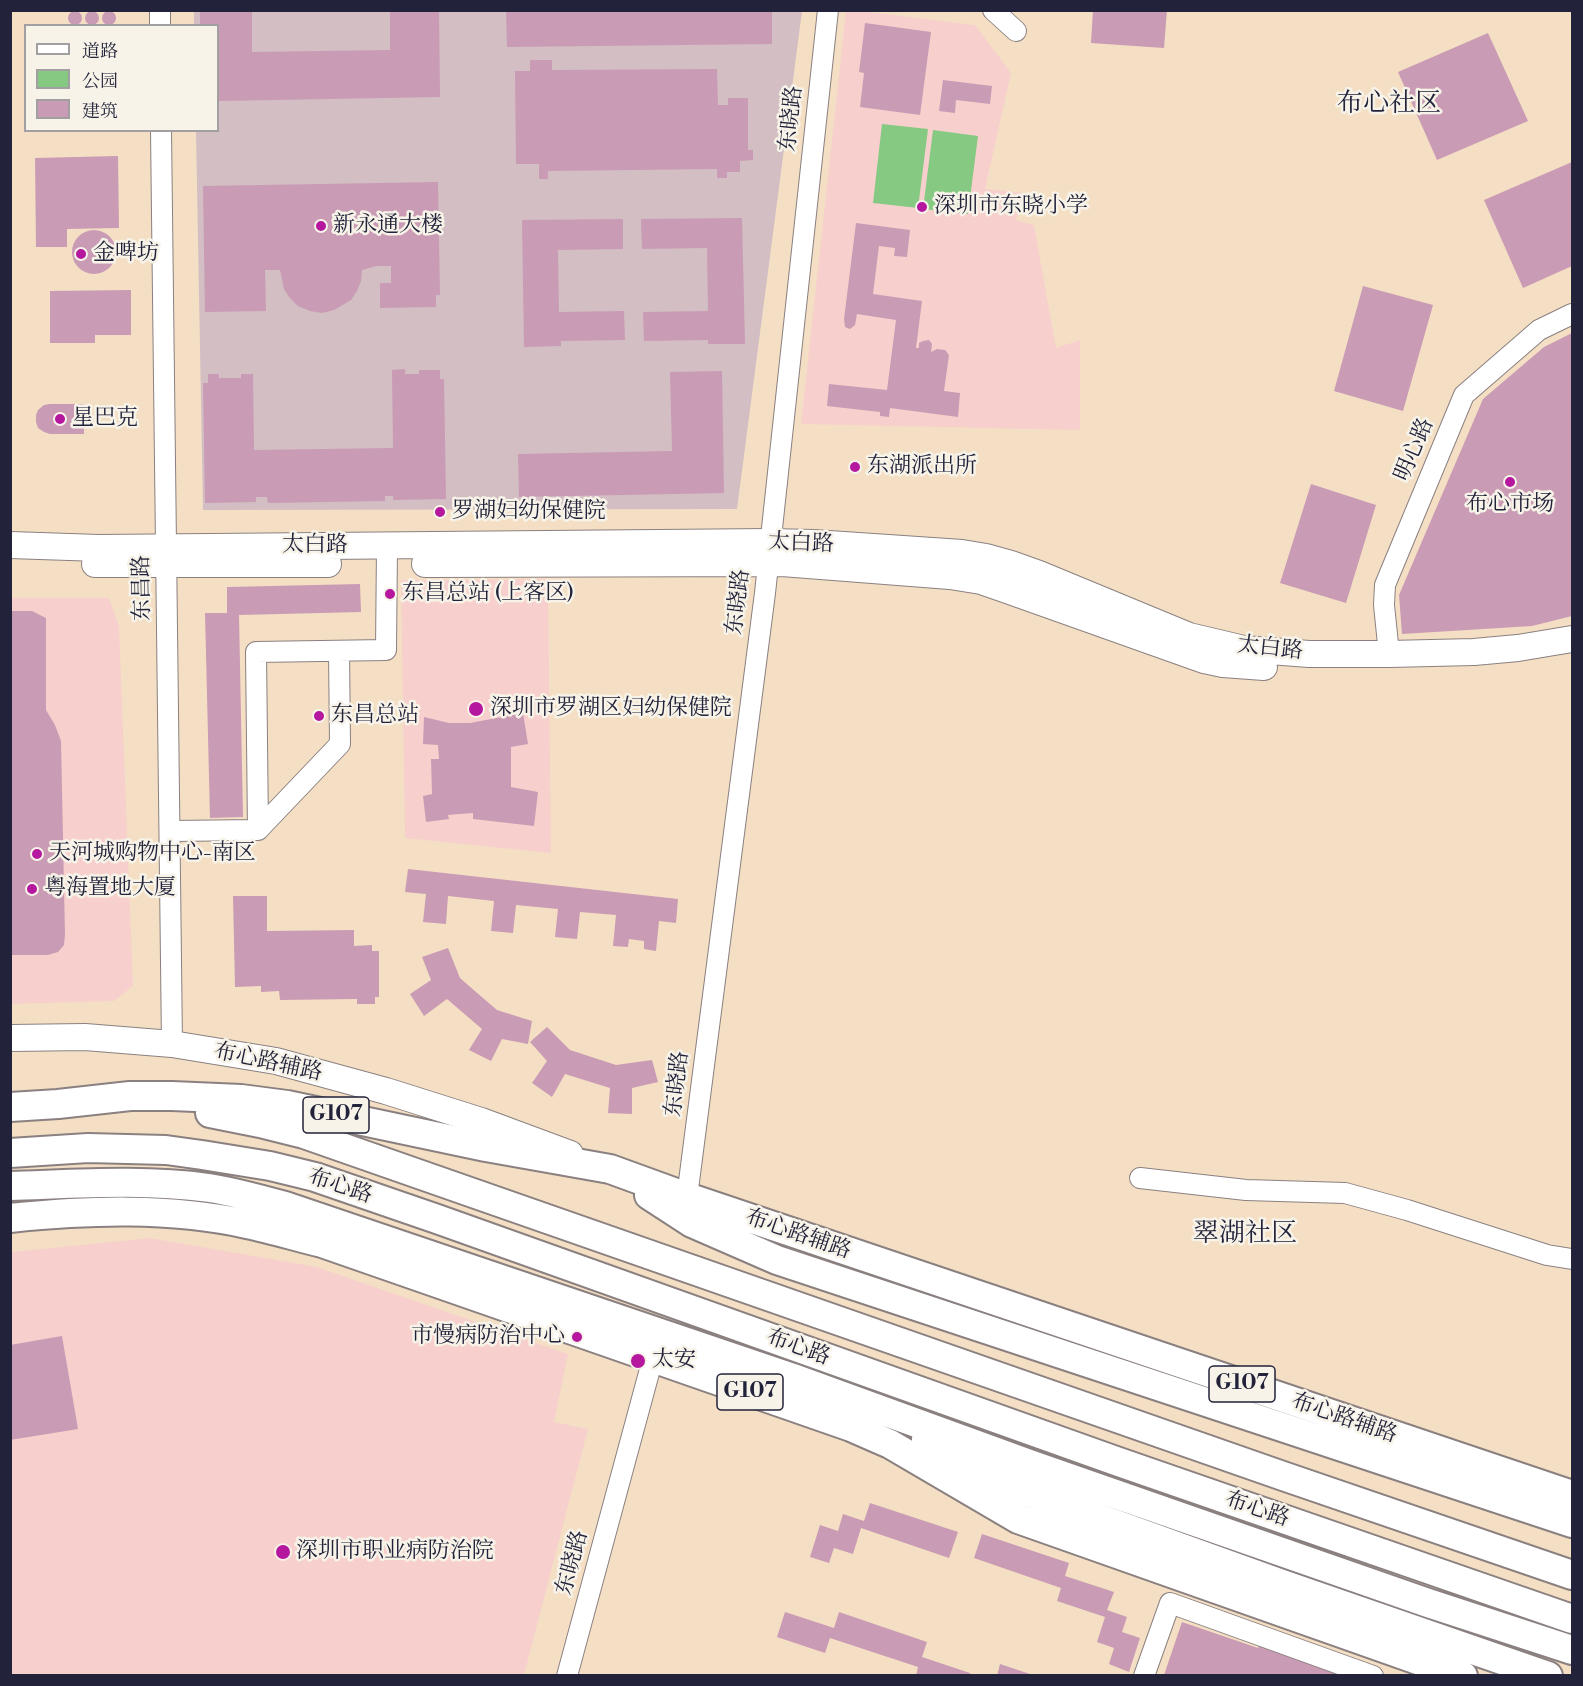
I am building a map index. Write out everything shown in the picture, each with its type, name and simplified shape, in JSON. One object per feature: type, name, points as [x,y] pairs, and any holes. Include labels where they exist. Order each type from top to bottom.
[{"type":"highway","name":"布心路","points":[[10,1107],[130,1096],[202,1096],[252,1101],[287,1105],[486,1148],[610,1169]]},
{"type":"highway","name":"布心路","points":[[58,1104],[174,1108],[249,1120],[304,1134],[1571,1575]]},
{"type":"highway","name":"布心路","points":[[10,1153],[88,1148],[166,1150],[270,1167],[315,1177],[1116,1461],[1572,1619]]},
{"type":"highway","name":"布心路辅路","points":[[610,1169],[1572,1496]]},
{"type":"highway","points":[[610,1169],[692,1223],[777,1260],[1572,1523]]},
{"type":"highway","points":[[10,1186],[130,1182],[210,1188],[242,1194],[297,1210],[845,1396],[1032,1465],[1428,1603],[1572,1650]]},
{"type":"highway","name":"G107","points":[[10,1218],[85,1212],[191,1215],[246,1224],[322,1243],[861,1431],[890,1444],[1018,1519],[1462,1676]]},
{"type":"highway","points":[[845,1396],[915,1432],[979,1472],[1004,1484],[1548,1676]]},
{"type":"main road","name":"太白路","points":[[10,562],[166,556],[769,552],[814,543],[974,555],[998,560],[1189,636],[1232,647],[1287,653],[1389,654],[1474,652],[1518,648],[1572,639]]},
{"type":"main road","name":"太白路","points":[[10,545],[99,548],[166,556]]},
{"type":"main road","name":"太白路","points":[[769,552],[841,567],[981,581],[1204,660],[1223,664],[1285,668],[1481,668],[1506,666],[1572,654]]},
{"type":"main road","name":"布心路辅路","points":[[10,1038],[85,1037],[172,1044],[276,1061],[386,1091],[481,1121],[610,1169]]},
{"type":"street","name":"东晓路","points":[[687,1197],[764,603],[828,10]]},
{"type":"street","points":[[993,10],[1016,31]]},
{"type":"street","name":"东昌路","points":[[161,132],[172,1044]]},
{"type":"street","name":"明心路","points":[[1389,654],[1384,605],[1385,585],[1464,394],[1539,330],[1572,314]]},
{"type":"street","points":[[258,830],[256,652],[386,650],[387,555]]},
{"type":"street","points":[[170,831],[258,830],[340,744],[339,651]]},
{"type":"street","points":[[1140,1178],[1246,1190],[1345,1193],[1407,1209],[1547,1255],[1572,1259]]},
{"type":"street","name":"东晓路","points":[[567,1676],[653,1359]]},
{"type":"street","points":[[1144,1676],[1170,1603],[1373,1676]]},
{"type":"shaded area","points":[[194,11],[802,11],[737,509],[203,510],[196,132],[219,132],[219,24],[194,24]]},
{"type":"shaded area","name":"深圳市东晓小学","points":[[846,11],[975,25],[1011,73],[985,189],[1025,193],[1016,220],[1034,225],[1056,348],[1080,340],[1080,430],[801,424]]},
{"type":"shaded area","name":"深圳市罗湖区妇幼保健院","points":[[548,579],[551,853],[405,838],[401,580]]},
{"type":"shaded area","points":[[10,598],[109,598],[119,626],[133,986],[114,1001],[11,1004]]},
{"type":"shaded area","name":"深圳市职业病防治院","points":[[150,1238],[317,1267],[568,1354],[554,1422],[588,1429],[524,1675],[11,1676],[11,1252]]},
{"type":"green space","points":[[882,124],[928,129],[918,208],[873,203]]},
{"type":"green space","points":[[933,130],[978,136],[968,214],[923,209]]},
{"type":"building","points":[[200,10],[252,10],[252,52],[390,50],[390,10],[439,10],[440,97],[219,101],[219,24],[200,24]]},
{"type":"building","points":[[506,10],[772,10],[772,44],[507,47]]},
{"type":"building","points":[[1093,10],[1167,10],[1164,48],[1091,43]]},
{"type":"building","points":[[72,11],[78,11],[82,15],[82,21],[79,24],[71,24],[68,21],[68,15]]},
{"type":"building","points":[[89,11],[95,11],[99,15],[99,21],[96,24],[88,24],[85,21],[85,15]]},
{"type":"building","points":[[106,11],[112,11],[116,15],[116,21],[113,24],[105,24],[102,21],[102,15]]},
{"type":"building","points":[[865,23],[931,32],[920,115],[860,107],[864,73],[859,72]]},
{"type":"building","points":[[1488,33],[1528,121],[1437,160],[1398,72]]},
{"type":"building","points":[[530,60],[552,60],[552,70],[717,69],[718,105],[728,105],[728,98],[748,98],[748,150],[753,150],[753,160],[740,161],[740,172],[727,172],[727,178],[717,178],[717,169],[548,171],[548,179],[539,179],[539,164],[516,164],[515,71],[530,71]]},
{"type":"building","points":[[943,80],[992,86],[990,104],[956,100],[955,113],[939,111]]},
{"type":"building","points":[[118,156],[119,228],[67,229],[67,247],[36,247],[35,158]]},
{"type":"building","points":[[1572,162],[1572,266],[1523,288],[1484,200]]},
{"type":"building","name":"新永通大楼","points":[[438,182],[440,295],[436,295],[436,307],[380,308],[380,283],[391,283],[391,266],[376,266],[362,270],[361,281],[351,300],[334,310],[322,313],[298,306],[284,289],[280,270],[265,270],[266,311],[205,312],[203,186]]},
{"type":"building","points":[[742,218],[745,344],[708,344],[708,340],[644,341],[643,312],[708,311],[707,248],[642,249],[641,219]]},
{"type":"building","points":[[623,219],[623,249],[558,250],[559,312],[624,311],[625,340],[561,341],[561,346],[524,347],[522,220]]},
{"type":"building","points":[[856,223],[910,230],[907,257],[894,256],[895,248],[879,246],[873,294],[922,301],[916,348],[919,348],[919,343],[929,340],[932,344],[931,352],[937,349],[945,350],[949,355],[944,391],[960,393],[958,417],[890,408],[889,417],[880,416],[880,412],[827,406],[829,384],[887,390],[896,320],[857,314],[855,325],[850,329],[845,327],[844,319]]},
{"type":"building","points":[[94,230],[110,236],[116,252],[110,268],[94,274],[78,268],[72,252],[78,236]]},
{"type":"building","points":[[1363,286],[1433,305],[1403,411],[1334,391]]},
{"type":"building","points":[[131,290],[131,335],[95,335],[95,343],[50,343],[50,291]]},
{"type":"building","name":"布心市场","points":[[1572,333],[1572,616],[1532,626],[1402,634],[1399,595],[1483,399],[1544,347]]},
{"type":"building","points":[[405,369],[405,374],[419,374],[419,370],[440,370],[440,379],[444,379],[446,499],[393,500],[393,496],[385,496],[385,501],[268,503],[267,497],[256,497],[256,502],[205,503],[203,383],[208,383],[208,374],[219,374],[219,378],[241,378],[241,374],[253,374],[254,450],[393,448],[392,370]]},
{"type":"building","points":[[722,371],[724,493],[519,497],[518,454],[672,451],[670,372]]},
{"type":"building","name":"星巴克","points":[[50,404],[84,404],[84,434],[50,434],[38,428],[36,415],[38,410]]},
{"type":"building","points":[[1311,484],[1376,505],[1346,603],[1280,583]]},
{"type":"building","points":[[360,584],[361,612],[239,615],[243,817],[210,818],[205,613],[227,613],[227,587]]},
{"type":"building","name":"天河城购物中心-南区","points":[[10,611],[32,611],[46,618],[46,710],[61,741],[65,935],[64,945],[58,952],[48,955],[10,955]]},
{"type":"building","points":[[523,713],[528,744],[511,747],[511,787],[538,792],[534,826],[473,819],[473,813],[448,815],[449,819],[426,822],[423,796],[432,794],[431,759],[439,759],[438,745],[423,744],[424,717],[449,723],[470,723]]},
{"type":"building","points":[[408,869],[678,899],[676,923],[659,921],[656,951],[644,949],[644,941],[629,939],[628,947],[613,946],[616,915],[580,912],[577,939],[555,937],[558,909],[516,905],[513,933],[491,931],[494,901],[448,896],[446,924],[423,922],[426,894],[405,892]]},
{"type":"building","points":[[233,896],[267,896],[267,931],[354,930],[354,946],[372,945],[372,951],[379,951],[379,997],[375,997],[375,1004],[357,1004],[357,999],[280,1000],[279,991],[261,992],[261,986],[235,987]]},
{"type":"building","points":[[448,948],[460,978],[476,992],[497,1010],[532,1021],[528,1044],[502,1039],[491,1061],[469,1050],[482,1029],[447,999],[424,1016],[410,994],[431,980],[422,957]]},
{"type":"building","points":[[547,1027],[570,1050],[616,1065],[652,1060],[658,1082],[632,1088],[632,1114],[608,1113],[610,1088],[565,1074],[552,1097],[532,1083],[547,1061],[530,1042]]},
{"type":"building","points":[[62,1336],[78,1429],[10,1440],[10,1345]]},
{"type":"building","points":[[870,1503],[958,1532],[949,1558],[861,1528],[853,1554],[834,1548],[829,1563],[810,1557],[820,1525],[838,1531],[843,1514],[864,1521]]},
{"type":"building","points":[[982,1534],[1069,1563],[1065,1576],[1114,1592],[1107,1610],[1127,1617],[1122,1632],[1140,1638],[1129,1672],[1109,1664],[1114,1648],[1097,1642],[1105,1617],[1057,1601],[1061,1588],[974,1558]]},
{"type":"building","points":[[785,1612],[834,1628],[839,1612],[927,1642],[922,1657],[970,1673],[969,1676],[916,1676],[918,1667],[830,1638],[825,1653],[777,1637]]},
{"type":"building","points":[[1182,1622],[1258,1648],[1261,1641],[1343,1671],[1341,1676],[1164,1675]]},
{"type":"building","points":[[1000,1664],[1033,1675],[1033,1676],[997,1676]]},
{"type":"place","name":"深圳市东晓小学","points":[[922,207]]},
{"type":"place","name":"新永通大楼","points":[[321,226]]},
{"type":"place","name":"金啤坊","points":[[81,254]]},
{"type":"place","name":"星巴克","points":[[60,419]]},
{"type":"place","name":"东湖派出所","points":[[855,467]]},
{"type":"place","name":"布心市场","points":[[1510,482]]},
{"type":"place","name":"罗湖妇幼保健院","points":[[440,512]]},
{"type":"place","name":"东昌总站 (上客区)","points":[[390,594]]},
{"type":"place","name":"深圳市罗湖区妇幼保健院","points":[[476,709]]},
{"type":"place","name":"东昌总站","points":[[319,716]]},
{"type":"place","name":"天河城购物中心-南区","points":[[37,854]]},
{"type":"place","name":"粤海置地大厦","points":[[32,889]]},
{"type":"place","name":"市慢病防治中心","points":[[577,1337]]},
{"type":"place","name":"太安","points":[[638,1361]]},
{"type":"place","name":"深圳市职业病防治院","points":[[283,1552]]},
{"type":"district","name":"布心社区","points":[[1389,105]]},
{"type":"district","name":"翠湖社区","points":[[1245,1235]]}]
